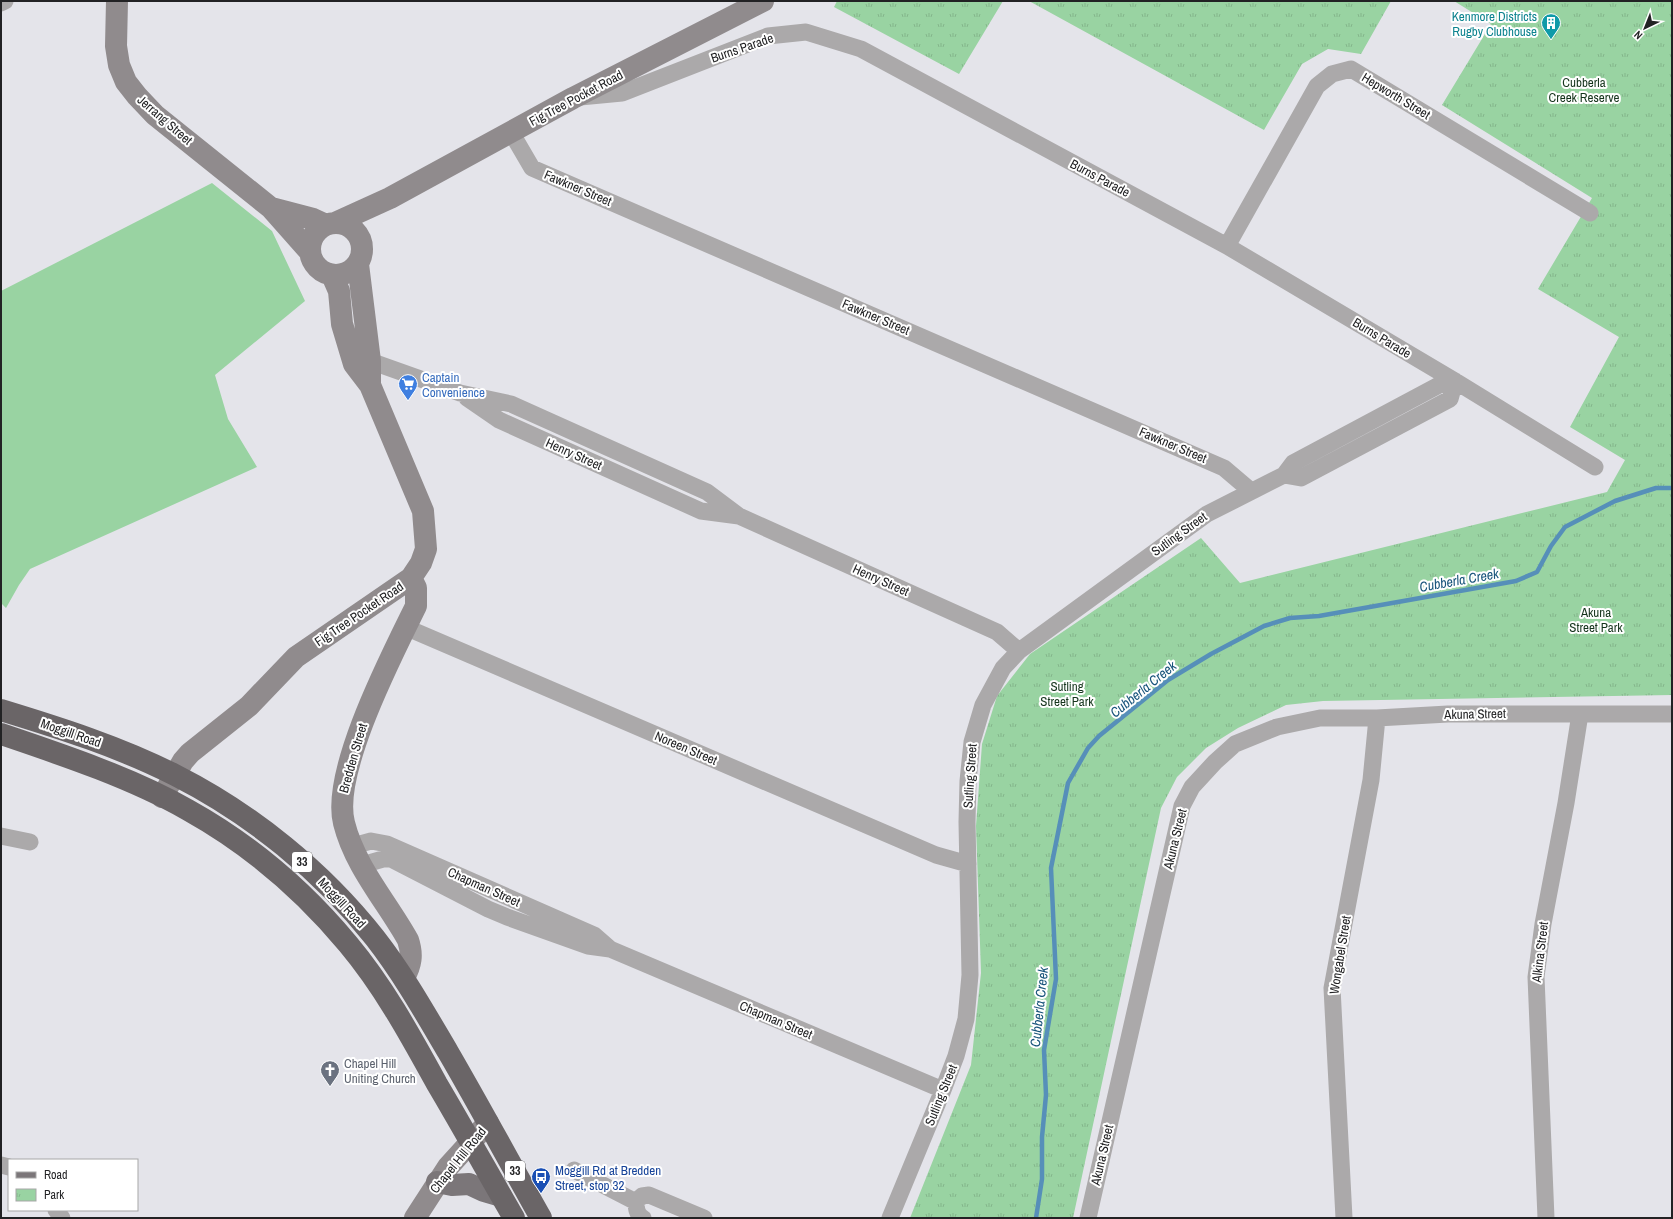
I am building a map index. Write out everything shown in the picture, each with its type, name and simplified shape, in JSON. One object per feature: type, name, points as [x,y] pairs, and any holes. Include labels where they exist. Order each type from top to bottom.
[{"type":"highway","name":"Moggill Road","points":[[1,710],[108,746],[174,775],[202,790],[243,816],[277,841],[309,868],[359,919],[404,978],[541,1218]]},
{"type":"highway","name":"Moggill Road","points":[[1,734],[91,767],[162,797],[212,824],[263,861],[311,903],[363,963],[402,1021],[514,1218]]},
{"type":"main road","name":"Jerrang Street","points":[[117,1],[116,46],[119,65],[126,82],[136,96],[155,115],[271,208],[310,252]]},
{"type":"main road","name":"Fig Tree Pocket Road","points":[[331,224],[390,198],[573,98],[763,1]]},
{"type":"main road","name":"Fig Tree Pocket Road","points":[[362,362],[360,256],[370,226],[390,198]]},
{"type":"main road","name":"Jerrang Street","points":[[271,208],[331,224]]},
{"type":"main road","points":[[331,224],[343,224],[354,231],[361,240],[360,256],[346,273],[332,275],[324,272],[313,260],[310,252],[314,236],[319,229],[331,224]]},
{"type":"main road","name":"Fig Tree Pocket Road","points":[[162,797],[174,775],[190,753],[250,706],[296,657],[411,578],[421,563],[426,549],[422,511],[362,362],[342,324],[339,291],[332,275]]},
{"type":"main road","name":"Bredden Street","points":[[404,978],[410,967],[411,959],[408,940],[358,856],[344,823],[342,801],[344,783],[362,723],[416,606],[416,588],[411,578]]},
{"type":"main road","name":"Chapel Hill Road","points":[[415,1218],[437,1182],[488,1123]]},
{"type":"main road","points":[[437,1182],[452,1185],[469,1184],[484,1191],[501,1196]]},
{"type":"street","points":[[1,3],[5,1]]},
{"type":"street","name":"Burns Parade","points":[[573,98],[622,93],[768,36],[806,32],[861,49],[1226,246],[1455,381],[1595,467]]},
{"type":"street","name":"Hepworth Street","points":[[1226,246],[1317,86],[1332,74],[1351,69],[1590,213]]},
{"type":"street","name":"Fawkner Street","points":[[512,132],[532,168],[1224,468],[1251,491]]},
{"type":"street","name":"Henry Street","points":[[362,362],[460,394],[499,420],[701,511],[739,516],[997,632],[1019,651]]},
{"type":"street","name":"Sutling Street","points":[[890,1218],[956,1056],[966,1019],[970,975],[968,781],[972,742],[983,705],[1003,668],[1019,651],[1207,514],[1284,475],[1293,463],[1441,384],[1455,381]]},
{"type":"street","name":"Noreen Street","points":[[406,627],[936,855],[968,864]]},
{"type":"street","name":"Akuna Street","points":[[1088,1218],[1182,806],[1192,788],[1215,762],[1235,744],[1277,726],[1320,718],[1378,718],[1448,714],[1672,714]]},
{"type":"street","name":"Alkina Street","points":[[1546,1218],[1536,977],[1543,924],[1566,803],[1580,714]]},
{"type":"street","name":"Wongabel Street","points":[[1344,1218],[1332,988],[1371,780],[1378,718]]},
{"type":"street","points":[[1,836],[30,842]]},
{"type":"street","name":"Chapman Street","points":[[358,856],[371,841],[387,844],[594,935],[610,949],[943,1090]]},
{"type":"street","points":[[574,1170],[636,1202]]},
{"type":"street","points":[[643,1218],[636,1210],[636,1202],[642,1196],[649,1195],[704,1218]]},
{"type":"green space","points":[[837,1],[1003,1],[959,74],[834,7]]},
{"type":"green space","points":[[1029,1],[1391,1],[1361,54],[1328,49],[1302,64],[1264,130]]},
{"type":"green space","points":[[1454,1],[1672,1],[1672,695],[1323,701],[1286,705],[1238,728],[1206,748],[1177,777],[1161,808],[1073,1218],[910,1218],[971,1065],[981,973],[976,826],[982,744],[997,696],[1030,654],[1201,538],[1240,583],[1607,492],[1625,460],[1570,427],[1619,337],[1538,289],[1592,198],[1442,105],[1491,24]]},
{"type":"green space","points":[[212,183],[272,231],[305,301],[215,375],[228,419],[257,467],[30,569],[6,608],[1,603],[1,291]]},
{"type":"waterway","name":"Cubberla Creek","points":[[1036,1218],[1042,1179],[1042,1137],[1046,1095],[1044,1050],[1056,979],[1051,868],[1068,783],[1088,748],[1099,736],[1168,680],[1211,654],[1264,626],[1290,618],[1319,616],[1516,581],[1537,572],[1551,546],[1565,527],[1615,501],[1656,488],[1672,488]]},
{"type":"place","name":"Kenmore Districts Rugby Clubhouse","points":[[1551,40]]},
{"type":"place","name":"Captain Convenience","points":[[408,401]]},
{"type":"place","name":"Chapel Hill Uniting Church","points":[[330,1087]]},
{"type":"place","name":"Moggill Rd at Bredden Street, stop 32","points":[[541,1194]]},
{"type":"park label","name":"Cubberla Creek Reserve","points":[[1584,90]]},
{"type":"park label","name":"Akuna Street Park","points":[[1596,620]]},
{"type":"park label","name":"Sutling Street Park","points":[[1067,694]]}]
